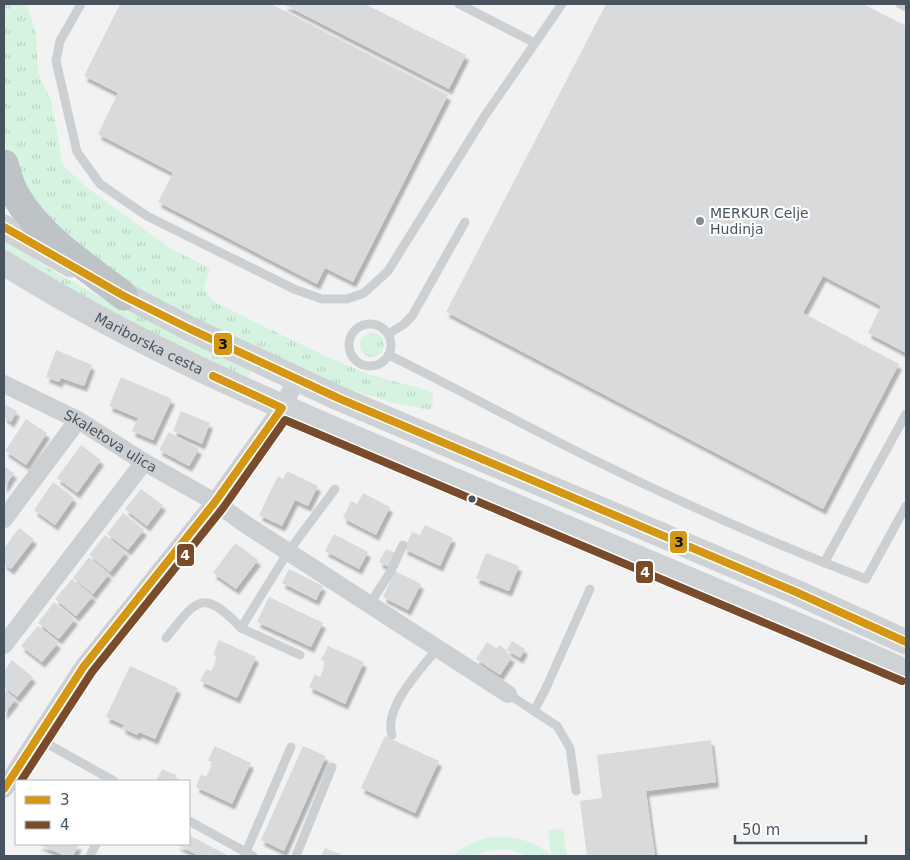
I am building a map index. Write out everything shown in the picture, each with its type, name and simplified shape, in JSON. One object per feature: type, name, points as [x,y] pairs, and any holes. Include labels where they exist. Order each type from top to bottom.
[{"type":"highway","points":[[4,164],[15,194],[30,218],[50,238],[124,296]]},
{"type":"main road","points":[[4,227],[124,296],[338,398],[796,592],[906,642]]},
{"type":"main road","name":"Mariborska cesta","points":[[4,263],[102,320],[172,356],[282,408],[906,672]]},
{"type":"street","points":[[4,789],[84,666],[215,502],[282,408],[298,379]]},
{"type":"street","name":"Skaletova ulica","points":[[4,384],[78,420],[144,462],[215,502],[245,524],[508,694]]},
{"type":"street","points":[[4,520],[78,420]]},
{"type":"street","points":[[4,645],[144,462]]},
{"type":"lane","points":[[81,4],[60,41],[56,61],[77,152],[100,184],[147,216],[294,289],[322,299],[346,299],[364,293],[388,271],[484,117],[562,4]]},
{"type":"lane","points":[[459,4],[535,43]]},
{"type":"lane","points":[[900,4],[906,7]]},
{"type":"lane","points":[[388,334],[403,325],[412,316],[465,222]]},
{"type":"lane","points":[[368,324],[380,326],[388,334],[391,344],[389,355],[380,364],[369,366],[357,362],[350,352],[349,340],[356,329],[368,324]]},
{"type":"lane","points":[[389,355],[612,468],[731,524],[866,579],[906,506]]},
{"type":"lane","points":[[824,563],[906,414]]},
{"type":"lane","points":[[241,628],[288,552],[335,489]]},
{"type":"lane","points":[[369,605],[391,572],[403,545]]},
{"type":"lane","points":[[534,711],[590,589]]},
{"type":"lane","points":[[166,638],[192,606],[200,602],[219,608],[241,628],[300,655]]},
{"type":"lane","points":[[392,735],[390,728],[392,719],[403,692],[437,649]]},
{"type":"lane","points":[[508,694],[557,726],[570,748],[576,791]]},
{"type":"lane","points":[[37,738],[112,780]]},
{"type":"lane","points":[[190,822],[249,854],[291,747]]},
{"type":"lane","points":[[296,856],[332,768]]},
{"type":"green space","points":[[4,4],[27,4],[36,33],[38,72],[51,101],[63,165],[85,186],[171,249],[210,268],[204,289],[214,302],[327,357],[368,374],[429,391],[433,395],[433,404],[430,410],[393,403],[342,387],[137,291],[32,214],[10,164],[4,138]]},
{"type":"green space","points":[[4,240],[58,274],[112,303],[251,371],[247,381],[108,312],[4,252]]},
{"type":"green space","points":[[372,333],[381,336],[384,345],[381,354],[372,357],[363,354],[360,345],[363,336]]},
{"type":"green space","points":[[563,828],[567,856],[528,856],[512,850],[499,849],[473,856],[453,856],[476,841],[501,837],[527,841],[551,855],[548,831]]},
{"type":"building","points":[[120,4],[271,4],[448,95],[353,282],[325,268],[317,284],[158,202],[173,173],[98,134],[118,93],[84,76]]},
{"type":"building","points":[[283,4],[365,4],[466,55],[449,89]]},
{"type":"building","name":"MERKUR Celje Hudinja","points":[[606,4],[863,4],[906,26],[906,353],[868,333],[881,306],[823,276],[803,313],[899,364],[823,509],[446,312]]},
{"type":"building","points":[[56,350],[92,365],[84,386],[61,378],[59,382],[46,377]]},
{"type":"building","points":[[121,377],[172,399],[153,440],[132,431],[138,418],[109,406]]},
{"type":"building","points":[[4,404],[17,411],[11,422],[4,417]]},
{"type":"building","points":[[181,411],[210,423],[202,444],[173,431]]},
{"type":"building","points":[[26,419],[47,433],[26,465],[5,451]]},
{"type":"building","points":[[169,432],[199,449],[189,466],[159,450]]},
{"type":"building","points":[[81,445],[101,460],[77,493],[57,478]]},
{"type":"building","points":[[4,466],[14,473],[4,488]]},
{"type":"building","points":[[287,471],[318,486],[308,506],[295,500],[282,526],[259,515],[278,476],[283,479]]},
{"type":"building","points":[[53,482],[74,498],[55,525],[34,510]]},
{"type":"building","points":[[141,489],[163,505],[147,526],[125,509]]},
{"type":"building","points":[[363,493],[390,507],[376,535],[343,518],[351,501],[357,504]]},
{"type":"building","points":[[123,513],[144,530],[128,550],[107,534]]},
{"type":"building","points":[[425,525],[453,538],[440,566],[404,549],[412,532],[420,535]]},
{"type":"building","points":[[19,528],[34,539],[11,569],[4,564],[4,548]]},
{"type":"building","points":[[334,534],[368,552],[359,569],[325,551]]},
{"type":"building","points":[[105,535],[126,552],[110,572],[89,555]]},
{"type":"building","points":[[235,543],[258,560],[236,589],[213,573]]},
{"type":"building","points":[[386,549],[396,553],[389,567],[379,562]]},
{"type":"building","points":[[486,553],[519,566],[509,591],[476,578]]},
{"type":"building","points":[[89,557],[109,574],[93,594],[73,578]]},
{"type":"building","points":[[289,569],[323,586],[316,600],[282,583]]},
{"type":"building","points":[[395,571],[421,584],[408,610],[383,597]]},
{"type":"building","points":[[72,579],[93,596],[76,616],[55,599]]},
{"type":"building","points":[[269,597],[323,623],[311,647],[257,622]]},
{"type":"building","points":[[54,602],[75,619],[59,639],[38,623]]},
{"type":"building","points":[[38,626],[58,643],[42,662],[21,646]]},
{"type":"building","points":[[219,640],[256,657],[237,698],[200,681],[206,669],[211,671],[218,657],[213,655]]},
{"type":"building","points":[[512,641],[525,649],[520,658],[507,650]]},
{"type":"building","points":[[487,642],[497,649],[499,645],[508,651],[506,653],[512,657],[500,675],[476,659]]},
{"type":"building","points":[[328,646],[364,662],[345,704],[309,687],[315,674],[320,677],[326,662],[321,660]]},
{"type":"building","points":[[12,660],[33,677],[17,697],[4,687],[4,671]]},
{"type":"building","points":[[130,666],[178,688],[155,739],[139,732],[137,735],[122,728],[124,725],[106,717]]},
{"type":"building","points":[[4,690],[16,699],[4,714]]},
{"type":"building","points":[[385,736],[439,761],[415,813],[361,788]]},
{"type":"building","points":[[711,740],[716,782],[646,791],[655,856],[587,856],[580,801],[602,798],[597,755]]},
{"type":"building","points":[[215,746],[251,763],[232,804],[196,787],[201,774],[206,777],[213,763],[208,760]]},
{"type":"building","points":[[303,746],[326,756],[284,851],[261,840]]},
{"type":"building","points":[[162,769],[176,775],[174,780],[156,780]]},
{"type":"building","points":[[190,836],[229,856],[199,856],[178,845],[190,845]]},
{"type":"building","points":[[40,845],[78,845],[73,856],[65,856]]},
{"type":"building","points":[[325,848],[345,856],[321,856]]},
{"type":"transit line","name":"3","points":[[4,227],[124,296],[338,398],[796,592],[906,642]]},
{"type":"transit line","name":"3","points":[[4,789],[84,666],[215,502],[282,408],[213,376]]},
{"type":"transit line","name":"4","points":[[22,780],[92,672],[223,508],[285,420],[902,681]]},
{"type":"place","name":"MERKUR Celje Hudinja","points":[[700,221]]}]
